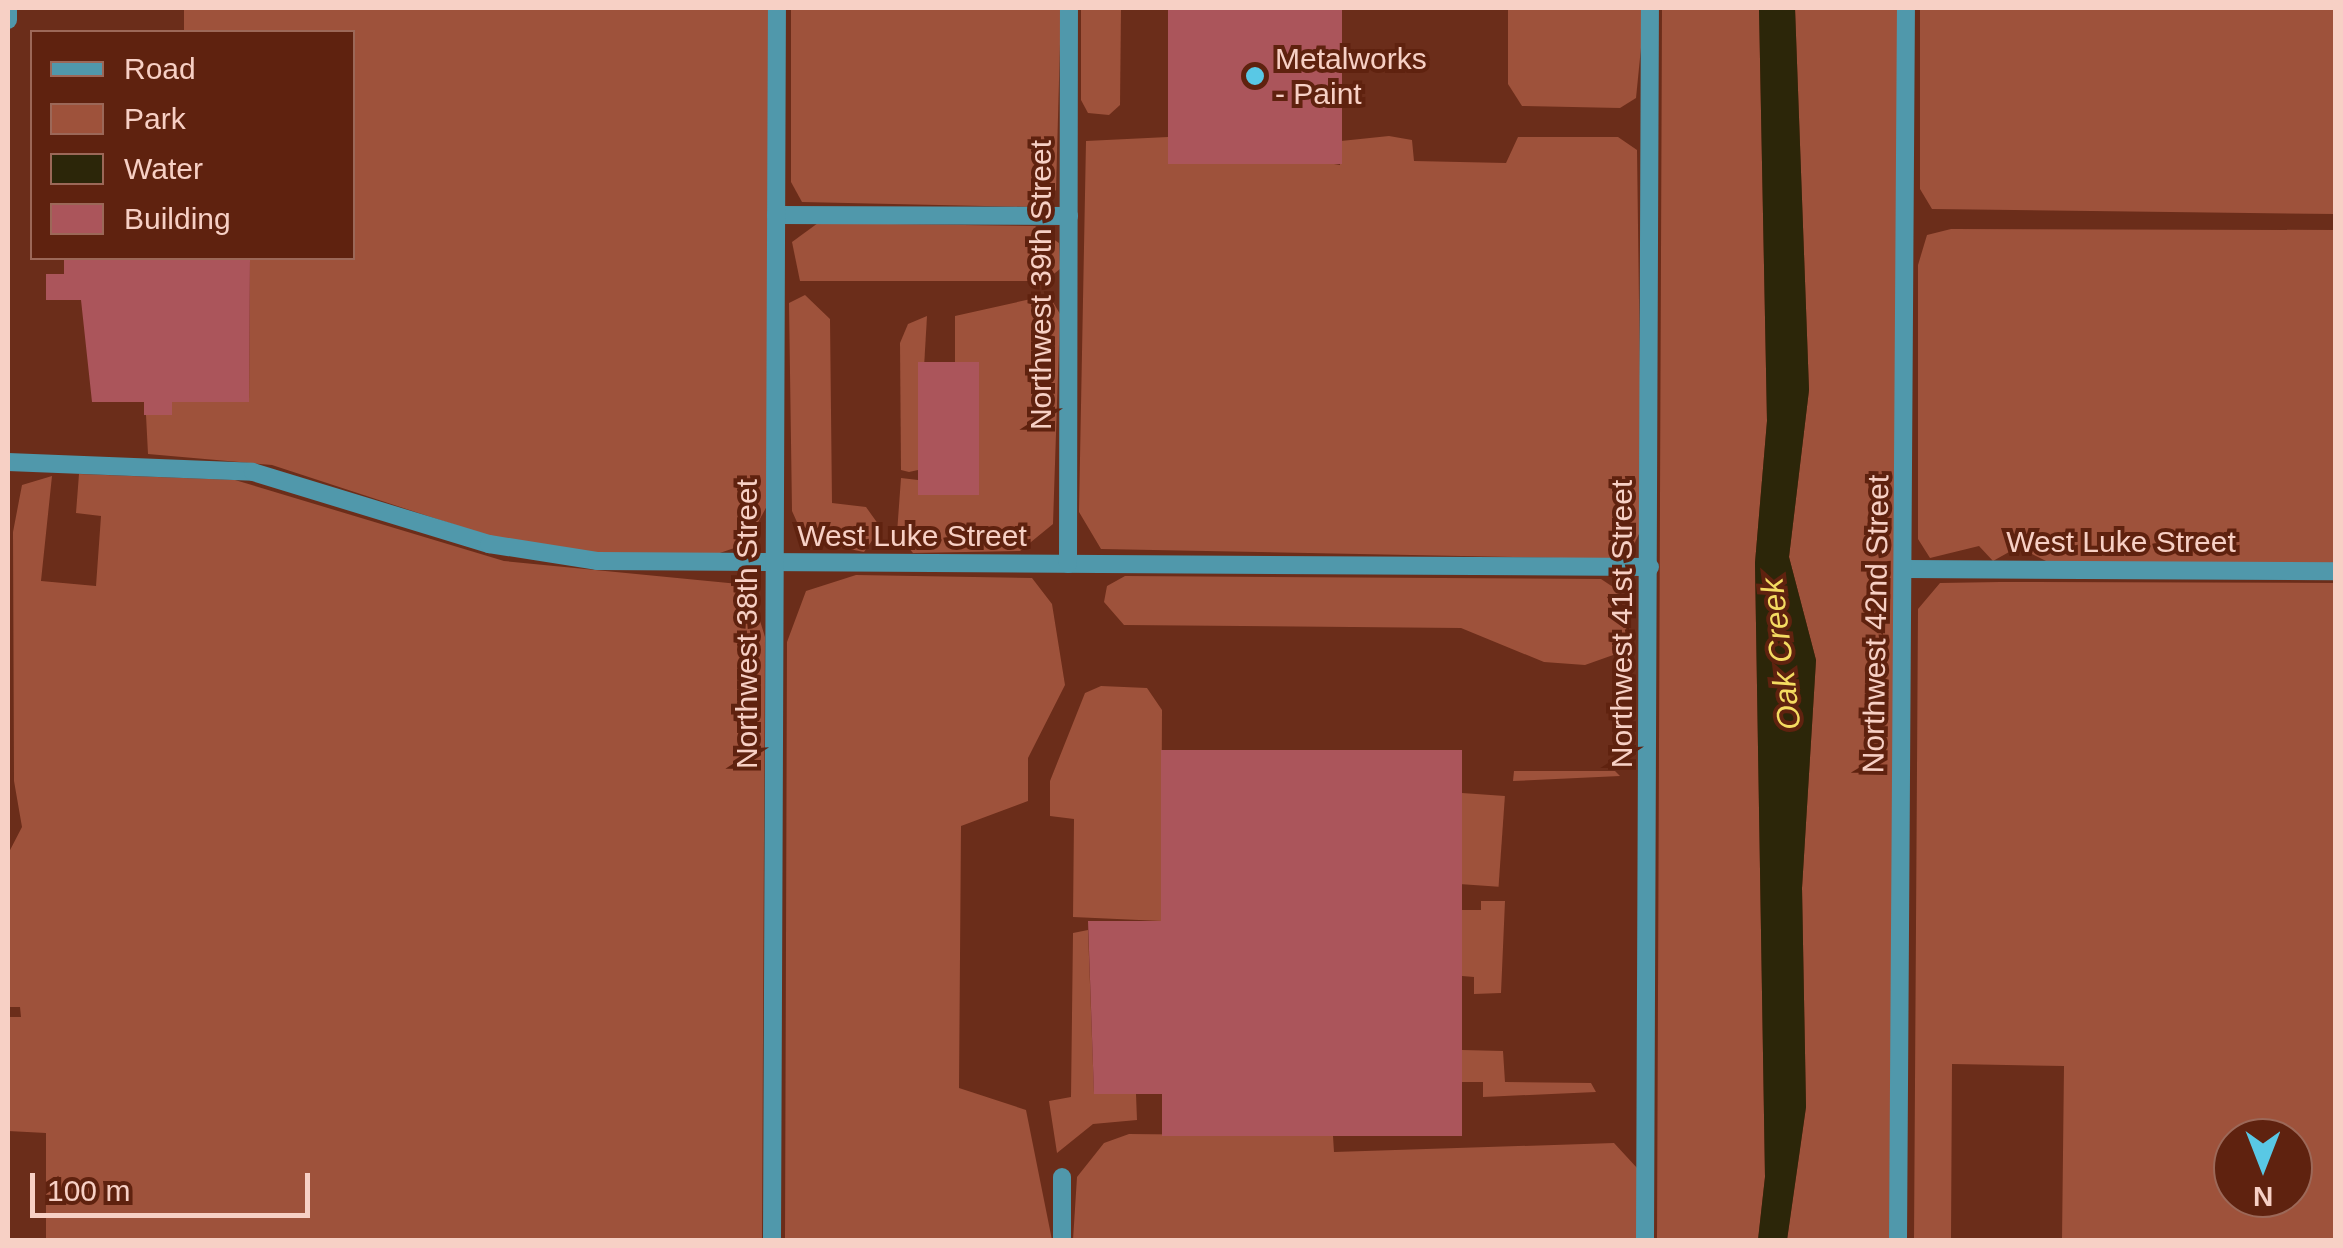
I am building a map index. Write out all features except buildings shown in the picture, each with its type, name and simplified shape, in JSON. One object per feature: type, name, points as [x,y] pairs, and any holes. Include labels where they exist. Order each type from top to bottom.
[{"type":"street","points":[[8,8],[8,20]]},
{"type":"street","name":"Northwest 38th Street","points":[[772,1240],[777,8]]},
{"type":"street","name":"Northwest 39th Street","points":[[1068,564],[1069,8]]},
{"type":"street","name":"Northwest 41st Street","points":[[1644,1240],[1650,8]]},
{"type":"street","name":"Northwest 42nd Street","points":[[1898,1240],[1906,569],[1906,8]]},
{"type":"street","points":[[776,215],[1069,216]]},
{"type":"street","name":"West Luke Street","points":[[8,462],[253,472],[541,555],[774,562],[1650,568]]},
{"type":"street","name":"West Luke Street","points":[[1906,569],[2336,570]]},
{"type":"street","points":[[1062,1177],[1062,1240]]},
{"type":"green space","points":[[184,8],[769,8],[767,506],[746,544],[711,556],[590,554],[498,539],[272,465],[148,454],[146,415],[171,415],[172,402],[249,402],[250,260],[355,260],[355,30],[184,30]]},
{"type":"green space","points":[[791,8],[1061,8],[1056,190],[1035,207],[802,202],[791,182]]},
{"type":"green space","points":[[1081,8],[1121,8],[1120,105],[1109,115],[1088,113],[1081,100]]},
{"type":"green space","points":[[1508,8],[1645,8],[1636,98],[1620,108],[1522,106],[1508,84]]},
{"type":"green space","points":[[1662,8],[1759,8],[1767,421],[1755,563],[1765,1177],[1758,1240],[1657,1240]]},
{"type":"green space","points":[[1795,8],[1899,8],[1893,1240],[1787,1240],[1806,1107],[1802,888],[1816,660],[1789,557],[1809,390]]},
{"type":"green space","points":[[1920,8],[2335,8],[2335,214],[1932,209],[1920,189]]},
{"type":"green space","points":[[1389,136],[1412,140],[1414,161],[1506,163],[1518,137],[1618,137],[1637,150],[1642,528],[1634,544],[1612,559],[1101,549],[1079,512],[1086,141],[1168,137],[1340,165],[1341,141]]},
{"type":"green space","points":[[818,223],[1035,226],[1059,243],[1060,269],[1045,281],[800,281],[792,242]]},
{"type":"green space","points":[[1951,229],[2335,230],[2335,565],[2048,562],[2018,547],[1993,561],[1979,546],[1930,558],[1918,539],[1918,265],[1927,235]]},
{"type":"green space","points":[[805,295],[830,319],[832,503],[866,507],[881,528],[864,552],[805,540],[792,511],[789,303]]},
{"type":"green space","points":[[1049,295],[1060,314],[1053,524],[1020,551],[913,553],[897,533],[901,478],[918,480],[918,495],[978,495],[978,362],[955,362],[955,316]]},
{"type":"green space","points":[[927,316],[918,470],[909,472],[901,470],[900,343],[908,324]]},
{"type":"green space","points":[[79,474],[235,480],[504,561],[749,585],[765,637],[762,1240],[46,1240],[46,1133],[8,1131],[8,1017],[21,1017],[20,1007],[8,1007],[8,854],[22,827],[14,781],[13,532],[22,485],[52,476],[41,581],[96,586],[101,516],[76,513]]},
{"type":"green space","points":[[856,575],[1032,578],[1052,604],[1065,685],[1028,758],[1028,801],[961,826],[959,1088],[1026,1110],[1052,1240],[785,1240],[787,642],[806,591]]},
{"type":"green space","points":[[1125,576],[1601,579],[1625,595],[1626,636],[1616,654],[1585,665],[1544,662],[1461,628],[1124,625],[1104,602],[1107,586]]},
{"type":"green space","points":[[1940,583],[2335,583],[2335,1240],[2062,1240],[2064,1066],[1952,1064],[1951,1240],[1914,1240],[1918,609]]},
{"type":"green space","points":[[1101,686],[1147,688],[1162,710],[1161,921],[1073,917],[1074,819],[1050,816],[1050,781],[1085,693]]},
{"type":"green space","points":[[1514,771],[1615,771],[1620,776],[1513,781]]},
{"type":"green space","points":[[1462,793],[1505,796],[1499,887],[1456,884]]},
{"type":"green space","points":[[1481,901],[1505,901],[1501,993],[1474,994],[1474,977],[1462,976],[1462,910],[1481,910]]},
{"type":"green space","points":[[1088,930],[1094,1093],[1136,1094],[1137,1120],[1093,1124],[1057,1153],[1049,1101],[1071,1097],[1073,933]]},
{"type":"green space","points":[[1462,1050],[1503,1051],[1505,1082],[1591,1083],[1596,1092],[1483,1097],[1483,1082],[1462,1082]]},
{"type":"green space","points":[[1129,1134],[1333,1136],[1334,1152],[1614,1143],[1638,1169],[1638,1240],[1073,1240],[1077,1177],[1104,1143]]},
{"type":"water","name":"Oak Creek","points":[[1759,8],[1795,8],[1809,390],[1789,557],[1816,660],[1802,888],[1806,1107],[1787,1240],[1758,1240],[1765,1177],[1755,563],[1767,421]]},
{"type":"place","name":"Metalworks - Paint","points":[[1255,76]]}]
